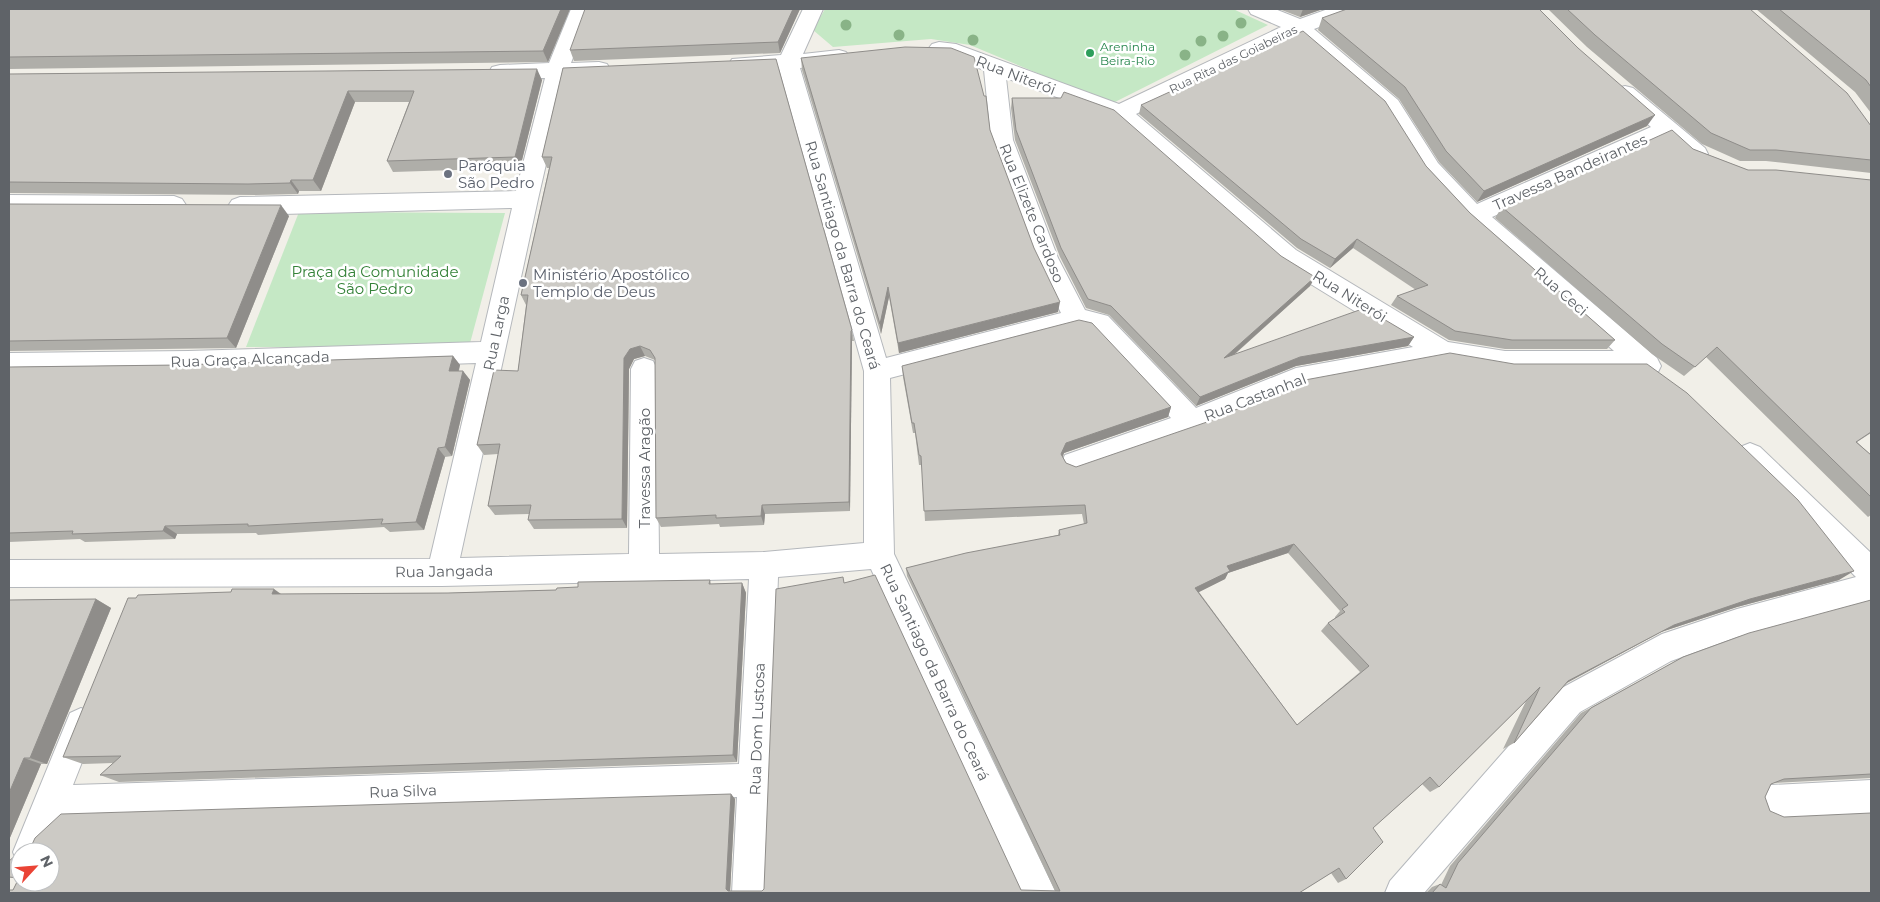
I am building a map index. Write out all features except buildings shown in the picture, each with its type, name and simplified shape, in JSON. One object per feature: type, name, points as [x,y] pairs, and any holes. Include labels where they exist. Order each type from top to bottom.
[{"type":"street","name":"Rua Larga","points":[[442,572],[526,199],[557,71],[581,9]]},
{"type":"street","points":[[788,62],[813,9]]},
{"type":"street","name":"Rua Ceci","points":[[1258,9],[1299,27],[1390,105],[1430,169],[1474,216],[1642,362],[1664,378]]},
{"type":"street","name":"Rua Rita das Goiabeiras","points":[[1120,113],[1299,27],[1347,9]]},
{"type":"street","name":"Rua Niterói","points":[[923,48],[949,49],[1120,113],[1287,257],[1442,352],[1505,362],[1642,362]]},
{"type":"street","points":[[720,65],[788,62],[855,55]]},
{"type":"street","name":"Rua Santiago da Barra do Ceará","points":[[788,62],[877,371],[879,555],[1039,893]]},
{"type":"street","name":"Rua Elizete Cardoso","points":[[994,67],[1002,140],[1046,258],[1076,319]]},
{"type":"street","points":[[477,72],[614,69]]},
{"type":"street","points":[[1608,79],[1693,152],[1714,162]]},
{"type":"street","name":"Travessa Bandeirantes","points":[[1474,216],[1666,129]]},
{"type":"street","points":[[9,204],[208,205],[526,199]]},
{"type":"street","points":[[877,371],[1076,319],[1098,323],[1192,422]]},
{"type":"street","name":"Rua Graça Alcançada","points":[[9,364],[188,362],[492,352]]},
{"type":"street","name":"Rua Castanhal","points":[[1075,463],[1192,422],[1296,379],[1442,352]]},
{"type":"street","name":"Travessa Aragão","points":[[644,369],[644,568]]},
{"type":"street","points":[[1735,440],[1871,572]]},
{"type":"street","name":"Rua Jangada","points":[[9,574],[135,588],[442,572],[764,566],[879,555]]},
{"type":"street","name":"Rua Dom Lustosa","points":[[749,893],[764,566]]},
{"type":"street","points":[[1402,893],[1570,701],[1662,649],[1737,623],[1871,588]]},
{"type":"street","points":[[34,842],[90,702]]},
{"type":"street","name":"Rua Silva","points":[[51,802],[755,780]]},
{"type":"street","points":[[1771,802],[1871,798]]},
{"type":"green space","points":[[825,9],[1233,9],[1268,25],[1111,104],[970,45],[931,39],[833,47],[813,30]]},
{"type":"green space","name":"Praça da Comunidade São Pedro","points":[[299,212],[505,213],[469,347],[246,347]]},
{"type":"place","name":"Areninha Beira-Rio","points":[[1090,53]]},
{"type":"place","name":"Paróquia São Pedro","points":[[448,174]]},
{"type":"place","name":"Ministério Apostólico Templo de Deus","points":[[523,283]]}]
